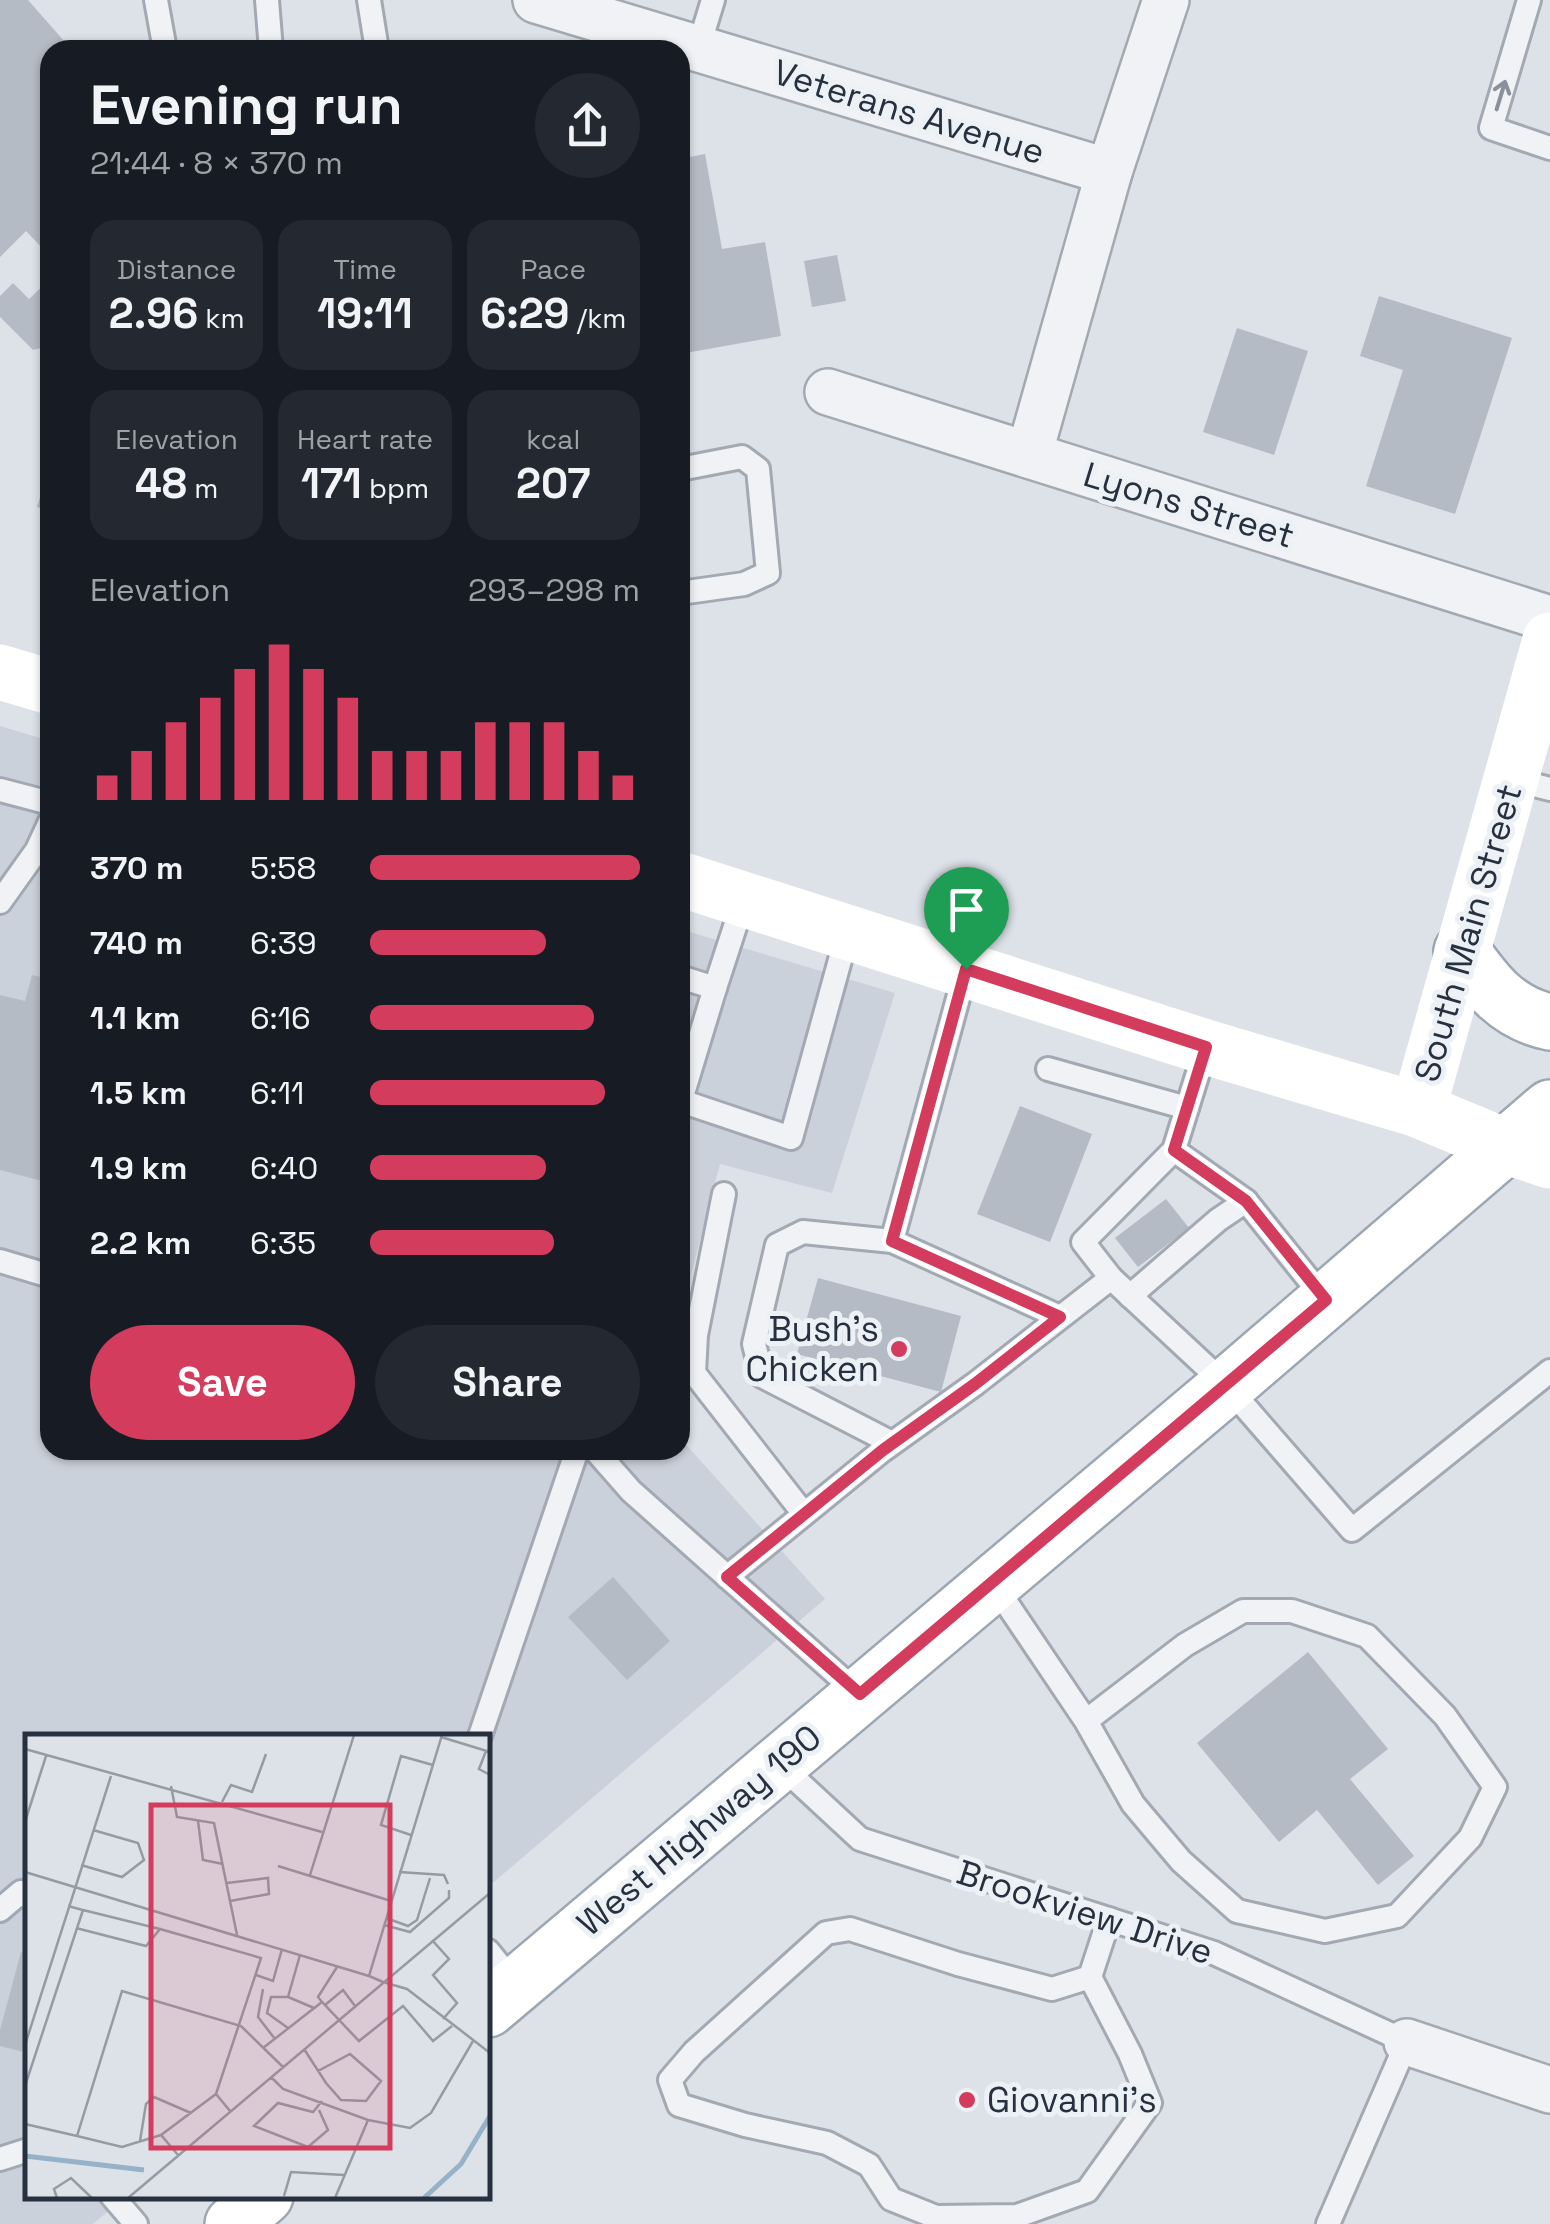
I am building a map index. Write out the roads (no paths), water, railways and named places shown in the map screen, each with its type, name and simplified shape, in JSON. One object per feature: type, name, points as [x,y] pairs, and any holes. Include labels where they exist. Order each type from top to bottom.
[{"type":"main road","name":"South Main Street","points":[[1418,1110],[1462,951],[1534,760],[1550,640]]},
{"type":"main road","points":[[0,672],[40,684]]},
{"type":"main road","points":[[690,883],[1418,1110],[1528,1154]]},
{"type":"main road","points":[[1462,951],[1506,1005],[1550,1022]]},
{"type":"main road","name":"West Highway 190","points":[[497,1982],[778,1764],[1326,1300],[1528,1154],[1550,1108]]},
{"type":"main road","points":[[233,2224],[262,2199]]},
{"type":"street","name":"Veterans Avenue","points":[[536,0],[671,40]]},
{"type":"street","points":[[1030,455],[1109,172],[1166,0]]},
{"type":"street","name":"Veterans Avenue","points":[[690,46],[1109,172]]},
{"type":"street","name":"Lyons Street","points":[[828,392],[1550,619]]},
{"type":"street","name":"Brookview Drive","points":[[1408,2042],[1550,2090]]},
{"type":"lane","points":[[156,0],[163,40]]},
{"type":"lane","points":[[267,0],[271,40]]},
{"type":"lane","points":[[369,0],[375,40]]},
{"type":"lane","points":[[698,48],[713,0]]},
{"type":"lane","points":[[1529,0],[1491,128],[1550,148]]},
{"type":"lane","points":[[690,467],[742,457],[758,469],[768,573],[744,584],[690,592]]},
{"type":"lane","points":[[0,790],[40,800]]},
{"type":"lane","points":[[0,902],[40,844]]},
{"type":"lane","points":[[690,1069],[744,899]]},
{"type":"lane","points":[[690,1105],[791,1138],[848,932]]},
{"type":"lane","points":[[892,1241],[966,969]]},
{"type":"lane","points":[[690,980],[715,988]]},
{"type":"lane","points":[[1206,1047],[1174,1150],[1084,1242],[1110,1278],[1227,1386],[1352,1530],[1550,1371]]},
{"type":"lane","points":[[1048,1068],[1187,1108]]},
{"type":"lane","points":[[1174,1150],[1246,1201],[1326,1300]]},
{"type":"lane","points":[[724,1194],[696,1335],[694,1374],[804,1514]]},
{"type":"lane","points":[[1130,1296],[1218,1220],[1246,1201]]},
{"type":"lane","points":[[892,1443],[762,1376],[754,1344],[777,1245],[803,1232],[892,1241],[1060,1317]]},
{"type":"lane","points":[[0,1262],[40,1273]]},
{"type":"lane","points":[[727,1577],[892,1443],[975,1384],[1110,1278]]},
{"type":"lane","points":[[481,1734],[573,1460]]},
{"type":"lane","points":[[604,1460],[631,1491],[860,1694]]},
{"type":"lane","points":[[992,1583],[1086,1720],[1133,1804],[1181,1861],[1236,1910],[1324,1931],[1397,1916],[1470,1838],[1495,1787],[1446,1716],[1366,1636],[1292,1611],[1244,1611],[1185,1645],[1086,1720]]},
{"type":"lane","name":"Brookview Drive","points":[[778,1764],[860,1839],[1214,1953],[1408,2042]]},
{"type":"lane","points":[[0,1910],[25,1887]]},
{"type":"lane","points":[[1090,1977],[1052,1990],[850,1928],[826,1932],[694,2052],[670,2080],[679,2105],[827,2142],[870,2165],[891,2199],[936,2217],[1017,2216],[1087,2191],[1150,2103],[1130,2054],[1090,1977],[1109,1919]]},
{"type":"lane","points":[[1328,2224],[1408,2042]]},
{"type":"lane","points":[[0,2158],[25,2151]]},
{"type":"lane","points":[[115,2199],[136,2224]]},
{"type":"place","name":"Bush's Chicken","points":[[899,1349]]},
{"type":"place","name":"Giovanni's","points":[[967,2100]]}]
